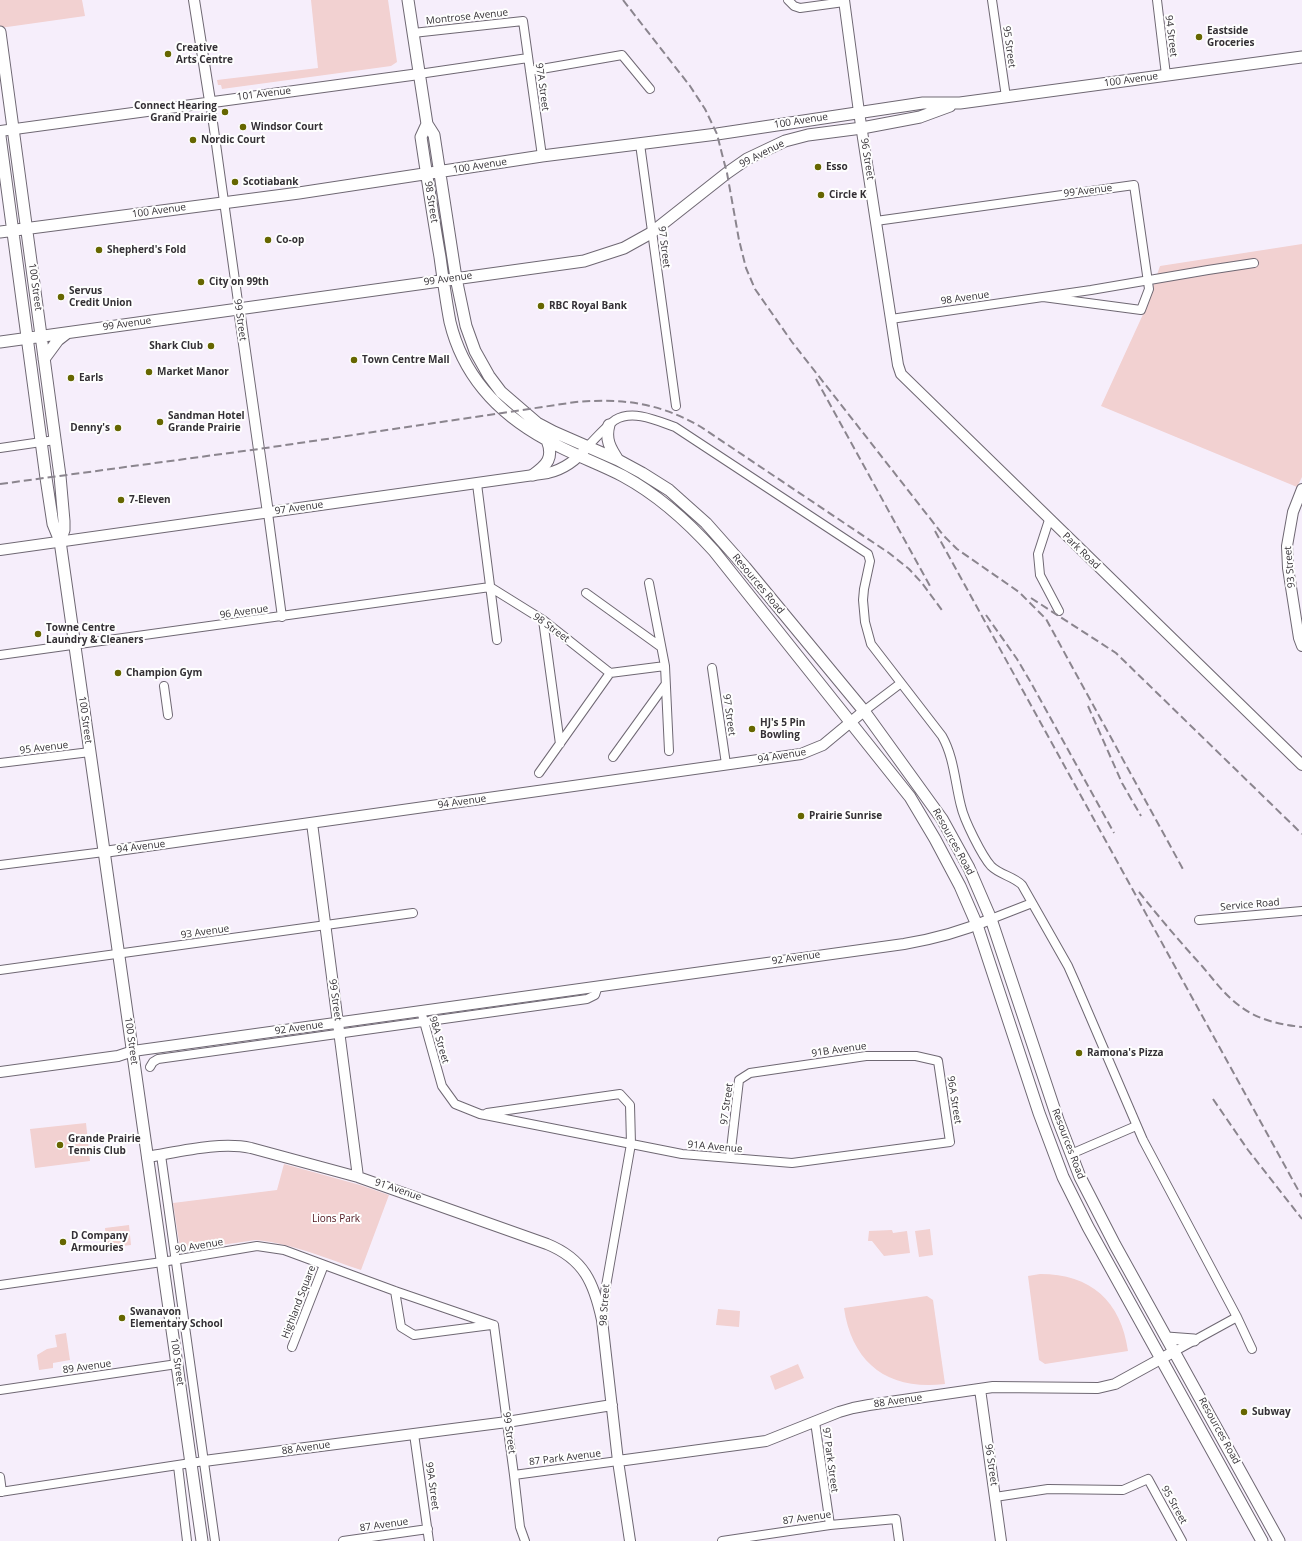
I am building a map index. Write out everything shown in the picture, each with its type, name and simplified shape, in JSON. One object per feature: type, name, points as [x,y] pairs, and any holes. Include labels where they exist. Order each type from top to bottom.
[{"type":"main road","name":"98 Street","points":[[408,0],[427,124],[434,135],[456,278]]},
{"type":"main road","name":"100 Street","points":[[0,32],[55,440],[64,521],[64,530],[60,541]]},
{"type":"main road","name":"100 Avenue","points":[[0,232],[427,174],[542,156],[716,134],[859,112],[923,104],[960,103],[1302,57]]},
{"type":"main road","name":"100 Avenue","points":[[862,128],[920,117],[960,103]]},
{"type":"main road","name":"98 Street","points":[[427,124],[422,137],[443,280]]},
{"type":"main road","name":"99 Avenue","points":[[0,342],[584,261],[624,248],[652,233],[728,173],[747,159],[759,153],[785,141],[808,135],[862,128]]},
{"type":"main road","name":"100 Street","points":[[0,136],[53,524],[60,541],[202,1541]]},
{"type":"main road","name":"Resources Road","points":[[456,278],[466,326],[475,351],[489,376],[501,392],[537,423],[618,460],[648,476],[669,490],[706,522],[864,711],[942,819],[969,868],[991,919],[1058,1120],[1080,1177],[1115,1245],[1279,1541]]},
{"type":"main road","name":"Resources Road","points":[[443,280],[452,330],[461,356],[481,388],[504,412],[547,440],[618,474],[644,489],[689,525],[714,551],[850,724],[861,734],[910,797],[953,872],[977,925],[1039,1112],[1064,1177],[1088,1227],[1262,1541]]},
{"type":"main road","points":[[44,359],[58,340],[67,333]]},
{"type":"main road","points":[[609,425],[608,440],[611,449],[618,460]]},
{"type":"main road","points":[[532,475],[543,468],[550,458],[550,450],[547,440]]},
{"type":"main road","points":[[1167,1338],[1194,1340]]},
{"type":"street","name":"99 Street","points":[[194,0],[210,102],[282,617]]},
{"type":"street","points":[[788,0],[794,6],[800,8],[844,1]]},
{"type":"street","name":"95 Street","points":[[992,0],[1006,97]]},
{"type":"street","name":"94 Street","points":[[1157,0],[1166,75]]},
{"type":"street","name":"96 Street","points":[[844,1],[859,112],[891,318]]},
{"type":"street","name":"Montrose Avenue","points":[[413,33],[523,21]]},
{"type":"street","name":"97A Street","points":[[523,21],[542,156]]},
{"type":"street","points":[[530,71],[622,55],[650,89]]},
{"type":"street","name":"101 Avenue","points":[[0,131],[528,58]]},
{"type":"street","name":"97 Street","points":[[640,144],[676,406]]},
{"type":"street","name":"99 Avenue","points":[[876,221],[1134,185],[1148,281]]},
{"type":"street","name":"98 Avenue","points":[[891,318],[1043,297],[1254,263]]},
{"type":"street","name":"98 Avenue","points":[[1043,297],[1141,310],[1149,289],[1148,281]]},
{"type":"street","name":"Park Road","points":[[891,318],[898,366],[901,374],[1302,766]]},
{"type":"street","points":[[588,446],[609,425],[620,418],[636,416],[675,427],[868,554],[870,561],[863,600],[868,633],[874,650],[937,729],[947,744],[961,808],[969,828],[988,862],[995,870],[1018,881],[1022,885],[1076,984],[1136,1126],[1237,1317],[1252,1349]]},
{"type":"street","points":[[0,448],[55,440]]},
{"type":"street","name":"97 Avenue","points":[[0,550],[477,484],[532,475],[561,469],[580,456],[588,446]]},
{"type":"street","points":[[477,484],[497,640]]},
{"type":"street","name":"93 Street","points":[[1302,489],[1293,512],[1287,546],[1288,568],[1302,646]]},
{"type":"street","points":[[1049,520],[1038,554],[1040,575],[1059,611]]},
{"type":"street","points":[[648,583],[666,666],[669,751]]},
{"type":"street","name":"96 Avenue","points":[[0,655],[490,587]]},
{"type":"street","name":"98 Street","points":[[490,587],[543,620],[610,673]]},
{"type":"street","points":[[586,593],[661,647]]},
{"type":"street","points":[[543,620],[560,744]]},
{"type":"street","points":[[539,773],[610,673],[666,666]]},
{"type":"street","name":"97 Street","points":[[712,668],[726,764]]},
{"type":"street","name":"94 Avenue","points":[[0,866],[801,754],[812,751],[823,745],[900,683]]},
{"type":"street","points":[[613,757],[666,685]]},
{"type":"street","points":[[164,686],[168,715]]},
{"type":"street","name":"95 Avenue","points":[[0,763],[90,752]]},
{"type":"street","name":"99 Street","points":[[312,823],[358,1177]]},
{"type":"street","points":[[991,919],[1032,903]]},
{"type":"street","name":"Service Road","points":[[1199,920],[1302,911]]},
{"type":"street","name":"93 Avenue","points":[[0,970],[413,913]]},
{"type":"street","name":"92 Avenue","points":[[0,1072],[118,1056],[133,1051],[909,943],[938,938],[991,919]]},
{"type":"street","name":"92 Avenue","points":[[150,1067],[153,1062],[158,1059],[587,999],[595,995],[598,986]]},
{"type":"street","name":"98A Street","points":[[421,1011],[438,1074]]},
{"type":"street","name":"91B Avenue","points":[[744,1077],[750,1073],[866,1056],[916,1056],[938,1061]]},
{"type":"street","name":"96A Street","points":[[938,1061],[950,1142]]},
{"type":"street","name":"91A Avenue","points":[[438,1074],[442,1086],[455,1104],[480,1114],[682,1154],[792,1164],[950,1142]]},
{"type":"street","name":"97 Street","points":[[730,1158],[739,1080],[744,1077]]},
{"type":"street","name":"91A Avenue","points":[[480,1114],[620,1094],[622,1096]]},
{"type":"street","name":"98 Street","points":[[622,1096],[630,1105],[631,1144],[606,1286],[602,1320],[618,1461],[630,1541]]},
{"type":"street","points":[[1071,1154],[1136,1126]]},
{"type":"street","name":"91 Avenue","points":[[147,1157],[219,1146],[244,1146],[358,1177],[398,1190],[560,1249],[570,1256],[586,1274],[597,1298],[602,1320]]},
{"type":"street","name":"100 Street","points":[[161,1155],[216,1541]]},
{"type":"street","name":"90 Avenue","points":[[0,1285],[177,1260],[257,1246],[284,1250],[395,1291],[494,1325]]},
{"type":"street","name":"Highland Square","points":[[292,1347],[324,1265]]},
{"type":"street","points":[[395,1291],[401,1327],[414,1335],[494,1325]]},
{"type":"street","points":[[1175,1352],[1237,1317]]},
{"type":"street","name":"99 Street","points":[[494,1325],[520,1526],[525,1541]]},
{"type":"street","name":"88 Avenue","points":[[618,1461],[766,1441],[853,1408],[993,1387],[1098,1388],[1115,1384],[1175,1352]]},
{"type":"street","name":"89 Avenue","points":[[0,1390],[177,1364]]},
{"type":"street","name":"96 Street","points":[[980,1389],[1001,1541]]},
{"type":"street","name":"88 Avenue","points":[[1,1492],[204,1461],[507,1422],[612,1405]]},
{"type":"street","name":"97 Park Street","points":[[815,1422],[830,1525]]},
{"type":"street","name":"99A Street","points":[[414,1434],[429,1541]]},
{"type":"street","name":"87 Park Avenue","points":[[514,1474],[618,1461]]},
{"type":"street","points":[[178,1466],[187,1541]]},
{"type":"street","points":[[0,1477],[1,1492]]},
{"type":"street","name":"95 Street","points":[[995,1497],[1048,1489],[1123,1490],[1148,1479],[1182,1541]]},
{"type":"street","name":"87 Avenue","points":[[722,1541],[830,1525],[896,1519],[899,1541]]},
{"type":"street","name":"87 Avenue","points":[[343,1541],[428,1529]]},
{"type":"green space","points":[[0,0],[82,0],[85,16],[0,28]]},
{"type":"green space","points":[[311,0],[388,0],[397,62],[391,66],[222,89],[221,85],[218,85],[217,80],[318,68]]},
{"type":"green space","points":[[1302,244],[1302,477],[1297,487],[1101,406],[1145,310],[1160,266]]},
{"type":"green space","name":"Grande Prairie Tennis Club","points":[[86,1123],[90,1161],[35,1168],[30,1129]]},
{"type":"green space","name":"Lions Park","points":[[284,1164],[360,1185],[389,1195],[361,1270],[283,1244],[256,1240],[186,1250],[180,1248],[173,1203],[277,1190]]},
{"type":"green space","points":[[129,1225],[131,1245],[107,1248],[105,1228]]},
{"type":"green space","points":[[930,1229],[933,1255],[919,1257],[915,1231]]},
{"type":"green space","points":[[892,1230],[893,1233],[907,1231],[910,1253],[884,1256],[872,1241],[868,1241],[869,1231]]},
{"type":"green space","points":[[1040,1274],[1058,1275],[1074,1279],[1088,1285],[1100,1294],[1111,1305],[1118,1318],[1124,1333],[1128,1351],[1045,1364],[1039,1360],[1028,1276]]},
{"type":"green space","points":[[927,1296],[933,1300],[945,1384],[925,1385],[907,1383],[891,1378],[876,1370],[865,1359],[855,1344],[848,1328],[844,1308]]},
{"type":"green space","points":[[718,1309],[740,1311],[739,1327],[716,1325]]},
{"type":"green space","points":[[66,1333],[70,1360],[53,1363],[53,1368],[39,1370],[37,1355],[47,1349],[57,1347],[55,1335]]},
{"type":"green space","points":[[798,1364],[804,1378],[775,1390],[770,1376]]},
{"type":"railway","points":[[623,0],[690,86],[705,109],[717,134],[727,173],[739,240],[746,268],[755,289],[792,342],[943,535],[957,549],[1019,592],[1046,619],[1184,871]]},
{"type":"railway","points":[[816,379],[930,586]]},
{"type":"railway","points":[[0,484],[259,449],[576,402],[610,401],[641,404],[671,412],[701,427],[889,553],[909,569],[922,583],[944,613]]},
{"type":"railway","points":[[935,531],[1302,1197]]},
{"type":"railway","points":[[1031,598],[1116,653],[1302,834]]},
{"type":"railway","points":[[986,615],[1017,659],[1030,681],[1114,833]]},
{"type":"railway","points":[[1088,706],[1122,783],[1141,816]]},
{"type":"railway","points":[[1139,892],[1219,986],[1237,1004],[1252,1014],[1264,1019],[1302,1027]]},
{"type":"railway","points":[[1213,1099],[1248,1150],[1302,1219]]},
{"type":"place","name":"Eastside Groceries","points":[[1199,37]]},
{"type":"place","name":"Creative Arts Centre","points":[[168,54]]},
{"type":"place","name":"Connect Hearing Grand Prairie","points":[[225,112]]},
{"type":"place","name":"Windsor Court","points":[[243,127]]},
{"type":"place","name":"Nordic Court","points":[[193,140]]},
{"type":"place","name":"Esso","points":[[818,167]]},
{"type":"place","name":"Scotiabank","points":[[235,182]]},
{"type":"place","name":"Circle K","points":[[821,195]]},
{"type":"place","name":"Co-op","points":[[268,240]]},
{"type":"place","name":"Shepherd's Fold","points":[[99,250]]},
{"type":"place","name":"City on 99th","points":[[201,282]]},
{"type":"place","name":"Servus Credit Union","points":[[61,297]]},
{"type":"place","name":"RBC Royal Bank","points":[[541,306]]},
{"type":"place","name":"Shark Club","points":[[211,346]]},
{"type":"place","name":"Town Centre Mall","points":[[354,360]]},
{"type":"place","name":"Market Manor","points":[[149,372]]},
{"type":"place","name":"Earls","points":[[71,378]]},
{"type":"place","name":"Sandman Hotel Grande Prairie","points":[[160,422]]},
{"type":"place","name":"Denny's","points":[[118,428]]},
{"type":"place","name":"7-Eleven","points":[[121,500]]},
{"type":"place","name":"Towne Centre Laundry & Cleaners","points":[[38,634]]},
{"type":"place","name":"Champion Gym","points":[[118,673]]},
{"type":"place","name":"HJ's 5 Pin Bowling","points":[[752,729]]},
{"type":"place","name":"Prairie Sunrise","points":[[801,816]]},
{"type":"place","name":"Ramona's Pizza","points":[[1079,1053]]},
{"type":"place","name":"Grande Prairie Tennis Club","points":[[60,1145]]},
{"type":"place","name":"D Company Armouries","points":[[63,1242]]},
{"type":"place","name":"Swanavon Elementary School","points":[[122,1318]]},
{"type":"place","name":"Subway","points":[[1244,1412]]}]
